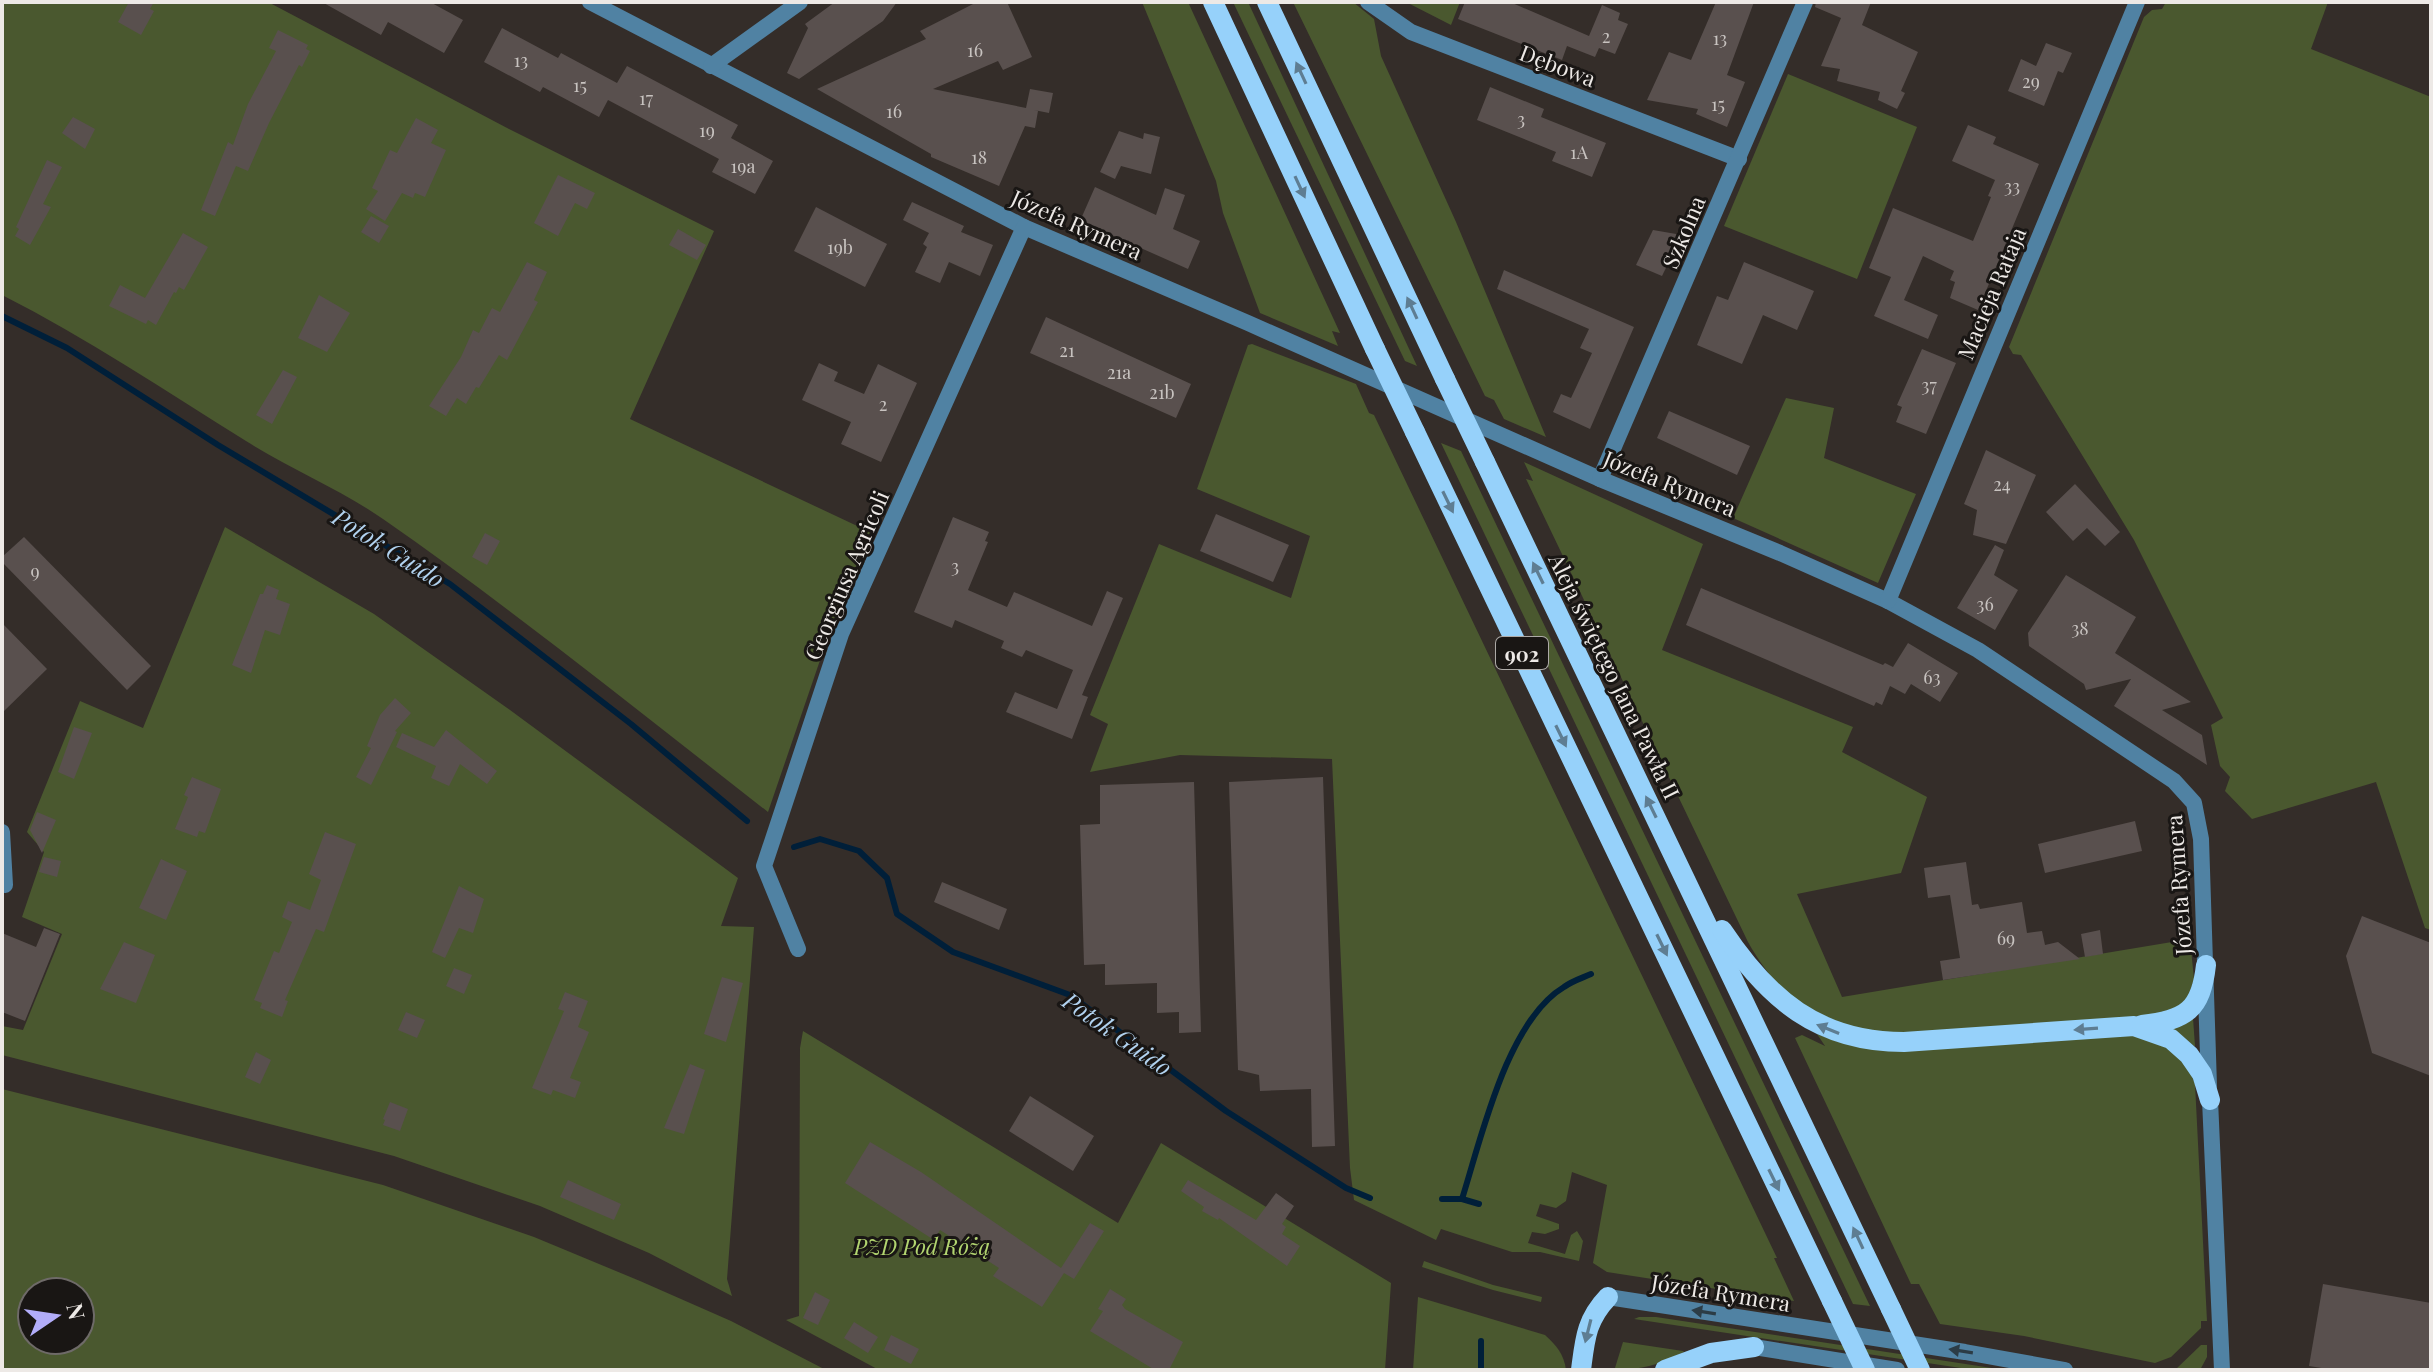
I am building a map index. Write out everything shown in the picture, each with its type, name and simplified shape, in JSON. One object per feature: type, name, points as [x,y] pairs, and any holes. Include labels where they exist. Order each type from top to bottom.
[{"type":"main road","name":"902","points":[[1213,2],[1375,349],[1865,1370]]},
{"type":"main road","name":"Aleja świętego Jana Pawła II","points":[[1267,2],[1920,1370]]},
{"type":"main road","points":[[1686,877],[1727,938],[1769,990],[1813,1023],[1873,1041],[1904,1042],[2162,1023],[2191,1010],[2200,998],[2206,965]]},
{"type":"main road","points":[[2134,1026],[2171,1039],[2189,1055],[2202,1074],[2210,1100]]},
{"type":"main road","points":[[1581,1370],[1588,1325],[1596,1309],[1608,1297]]},
{"type":"main road","points":[[1665,1370],[1711,1353],[1754,1347]]},
{"type":"street","name":"Józefa Rymera","points":[[590,2],[1024,227],[1600,479],[1888,601],[1978,650],[2174,781],[2194,803],[2200,828],[2222,1370]]},
{"type":"street","points":[[711,66],[800,2]]},
{"type":"street","name":"Dębowa","points":[[1368,2],[1411,32],[1739,159]]},
{"type":"street","name":"Szkolna","points":[[1600,479],[1805,2]]},
{"type":"street","name":"Macieja Rataja","points":[[1888,601],[2137,2]]},
{"type":"street","name":"Georgiusa Agricoli","points":[[798,949],[764,866],[841,634],[1024,227]]},
{"type":"street","points":[[2,832],[5,885]]},
{"type":"street","name":"Józefa Rymera","points":[[1608,1297],[2065,1370]]},
{"type":"street","points":[[1754,1347],[1897,1370]]},
{"type":"green space","points":[[2,2],[268,2],[509,129],[714,231],[630,419],[870,532],[828,637],[768,812],[529,626],[383,519],[2,295]]},
{"type":"green space","points":[[1142,2],[1188,2],[1340,333],[1332,331],[1338,346],[1260,313],[1223,213],[1216,181]]},
{"type":"green space","points":[[1233,2],[1248,2],[1417,366],[1405,361]]},
{"type":"green space","points":[[1293,2],[1353,2],[1374,19],[1381,56],[1456,222],[1546,437],[1504,419],[1494,400],[1485,396]]},
{"type":"green space","points":[[1406,2],[1460,2],[1451,25]]},
{"type":"green space","points":[[2166,2],[2328,2],[2311,49],[2431,97],[2431,930],[2425,928],[2376,782],[2252,819],[2225,791],[2230,777],[2220,766],[2211,725],[2223,718],[2134,540],[2021,355],[2013,354],[2009,347],[2144,17],[2152,10],[2162,9]]},
{"type":"green space","points":[[1788,74],[1917,127],[1857,279],[1724,226]]},
{"type":"green space","points":[[1248,345],[1356,384],[1369,413],[1374,415],[1777,1258],[1774,1258],[1794,1301],[1607,1272],[1593,1263],[1607,1185],[1572,1172],[1566,1201],[1556,1208],[1540,1204],[1536,1216],[1559,1224],[1559,1229],[1545,1234],[1532,1232],[1528,1243],[1565,1254],[1571,1235],[1577,1231],[1583,1241],[1579,1261],[1540,1252],[1512,1252],[1441,1229],[1436,1240],[1354,1200],[1350,1168],[1332,759],[1180,755],[1090,772],[1108,724],[1090,715],[1159,544],[1291,598],[1310,536],[1197,489]]},
{"type":"green space","points":[[1786,398],[1834,408],[1824,458],[1916,494],[1878,583],[1733,518]]},
{"type":"green space","points":[[1441,443],[1461,451],[1870,1306],[1853,1304]]},
{"type":"green space","points":[[1524,462],[1703,544],[1662,650],[1853,727],[1842,752],[1927,797],[1901,873],[1797,894],[1842,997],[2190,939],[2194,979],[2186,1003],[2158,1015],[1904,1033],[1859,1030],[1823,1017],[1794,999],[1769,974],[1748,942],[1526,479],[1533,481]]},
{"type":"green space","points":[[225,527],[374,614],[738,878],[721,926],[754,927],[727,1279],[732,1296],[649,1253],[540,1206],[394,1156],[2,1055],[2,1026],[23,1030],[62,934],[22,917],[44,852],[27,832],[80,701],[143,728]]},
{"type":"green space","points":[[2193,1018],[2195,1046],[2173,1029]]},
{"type":"green space","name":"PZD Pod Różą","points":[[803,1031],[1118,1223],[1161,1143],[1391,1283],[1385,1370],[879,1370],[786,1320],[799,1316],[800,1048]]},
{"type":"green space","points":[[2127,1033],[2160,1044],[2177,1054],[2195,1084],[2207,1321],[2201,1321],[2201,1328],[2171,1357],[2155,1363],[2024,1336],[1940,1324],[1919,1284],[1911,1284],[1795,1038],[1802,1035],[1825,1046],[1817,1034],[1838,1042]]},
{"type":"green space","points":[[2,1089],[383,1185],[534,1237],[640,1281],[731,1321],[826,1370],[2,1370]]},
{"type":"green space","points":[[1424,1261],[1493,1285],[1542,1297],[1541,1302],[1422,1267]]},
{"type":"green space","points":[[1418,1297],[1545,1335],[1559,1350],[1566,1370],[1413,1370]]},
{"type":"green space","points":[[1656,1317],[2005,1370],[1974,1370],[1634,1319]]},
{"type":"green space","points":[[1623,1342],[1684,1352],[1651,1366],[1615,1368]]},
{"type":"green space","points":[[2201,1345],[2207,1345],[2207,1357],[2200,1370],[2175,1370]]},
{"type":"building","points":[[129,2],[154,2],[150,9],[154,11],[141,35],[118,22]]},
{"type":"building","points":[[322,2],[430,2],[463,20],[444,53],[388,22],[381,35]]},
{"type":"building","points":[[835,2],[897,2],[883,21],[799,79],[787,73],[808,28],[805,24]]},
{"type":"building","points":[[977,2],[1007,2],[1032,57],[1003,70],[998,61],[933,89],[1026,108],[1030,89],[1053,93],[1049,113],[1034,110],[1038,111],[1035,128],[1025,126],[999,186],[931,157],[931,154],[817,89],[926,39],[920,31]]},
{"type":"building","points":[[1465,2],[1510,2],[1589,36],[1602,5],[1620,13],[1618,20],[1628,24],[1615,54],[1599,48],[1595,57],[1567,46],[1562,60],[1458,19]]},
{"type":"building","points":[[1716,2],[1754,2],[1727,75],[1745,82],[1727,127],[1696,114],[1698,109],[1647,100],[1669,52],[1691,60]]},
{"type":"building","points":[[1816,2],[1871,2],[1862,25],[1918,52],[1901,91],[1905,93],[1897,109],[1878,100],[1880,92],[1837,81],[1840,69],[1821,66],[1841,18],[1815,7]]},
{"type":"building","points":[[502,28],[558,58],[561,53],[617,83],[627,66],[738,125],[731,138],[773,161],[755,194],[712,172],[719,159],[608,100],[599,117],[543,87],[540,92],[484,62]]},
{"type":"building","points":[[278,30],[308,45],[306,49],[310,51],[302,67],[299,65],[269,123],[248,171],[236,166],[215,216],[201,210],[228,142],[233,145],[248,104],[276,51],[269,48]]},
{"type":"building","points":[[2046,43],[2072,53],[2063,73],[2058,71],[2044,106],[2008,91],[2021,59],[2036,66]]},
{"type":"building","points":[[1490,87],[1544,109],[1541,117],[1606,143],[1592,177],[1552,161],[1556,152],[1477,120]]},
{"type":"building","points":[[73,117],[95,129],[85,149],[62,133]]},
{"type":"building","points":[[416,118],[438,130],[431,143],[446,150],[425,197],[415,193],[413,198],[402,193],[385,221],[366,209],[378,191],[372,188],[390,150],[397,153]]},
{"type":"building","points":[[1968,125],[1996,137],[1993,144],[2039,164],[1978,310],[1950,298],[1955,282],[1950,280],[1954,271],[1923,256],[1904,300],[1938,315],[1928,339],[1874,316],[1891,277],[1869,268],[1893,208],[1973,241],[1995,180],[1952,161]]},
{"type":"building","points":[[1119,131],[1143,139],[1144,133],[1160,137],[1151,174],[1121,166],[1115,179],[1100,172]]},
{"type":"building","points":[[47,160],[62,167],[43,204],[51,207],[30,245],[15,236],[19,229],[16,227]]},
{"type":"building","points":[[558,175],[595,193],[587,209],[575,203],[558,236],[534,223]]},
{"type":"building","points":[[1095,187],[1156,215],[1165,188],[1185,195],[1173,229],[1200,241],[1188,269],[1080,221]]},
{"type":"building","points":[[912,202],[964,226],[961,232],[993,245],[980,276],[949,262],[940,283],[915,272],[927,247],[923,244],[929,233],[903,220]]},
{"type":"building","points":[[816,207],[887,244],[865,287],[794,251]]},
{"type":"building","points":[[371,216],[389,226],[379,243],[361,232]]},
{"type":"building","points":[[678,229],[706,245],[697,260],[669,245]]},
{"type":"building","points":[[1653,230],[1682,235],[1662,276],[1636,265]]},
{"type":"building","points":[[183,233],[208,247],[184,290],[179,287],[174,292],[156,325],[148,320],[146,324],[109,306],[120,285],[145,298]]},
{"type":"building","points":[[527,262],[547,272],[534,300],[538,302],[507,360],[499,355],[466,404],[457,398],[446,416],[429,406],[461,357],[473,330],[479,333],[492,308],[500,312]]},
{"type":"building","points":[[1744,262],[1814,291],[1797,330],[1763,315],[1742,364],[1697,345],[1717,296],[1728,300]]},
{"type":"building","points":[[1504,270],[1634,327],[1590,429],[1553,412],[1561,394],[1571,398],[1592,353],[1580,348],[1589,329],[1497,289]]},
{"type":"building","points":[[319,295],[350,313],[327,352],[298,338]]},
{"type":"building","points":[[1046,317],[1191,384],[1176,418],[1030,353]]},
{"type":"building","points":[[1922,349],[1956,363],[1926,434],[1896,422],[1902,407],[1897,405]]},
{"type":"building","points":[[819,363],[838,372],[834,381],[864,394],[878,364],[917,383],[881,462],[841,444],[851,422],[802,400]]},
{"type":"building","points":[[283,370],[297,377],[272,424],[256,415]]},
{"type":"building","points":[[1669,411],[1750,446],[1737,475],[1657,438]]},
{"type":"building","points":[[1986,450],[2036,475],[2006,544],[1973,535],[1977,510],[1964,504]]},
{"type":"building","points":[[2075,484],[2120,532],[2105,546],[2087,528],[2073,541],[2046,512]]},
{"type":"building","points":[[1216,514],[1289,545],[1273,582],[1200,551]]},
{"type":"building","points":[[953,517],[989,532],[985,541],[988,542],[968,590],[1007,607],[1014,592],[1092,626],[1107,591],[1123,598],[1082,695],[1088,697],[1072,739],[1006,712],[1015,692],[1057,709],[1073,670],[1026,650],[1022,657],[1001,648],[1004,641],[955,620],[952,628],[914,612]]},
{"type":"building","points":[[485,533],[500,541],[487,565],[472,557]]},
{"type":"building","points":[[24,537],[151,666],[127,690],[2,562],[2,557]]},
{"type":"building","points":[[1995,545],[2004,550],[1994,575],[2018,590],[1995,630],[1957,608]]},
{"type":"building","points":[[2066,575],[2136,617],[2115,653],[2191,702],[2162,710],[2202,735],[2207,765],[2114,706],[2131,679],[2086,690],[2084,684],[2029,646],[2028,633]]},
{"type":"building","points":[[267,585],[279,590],[276,599],[290,604],[280,635],[265,630],[251,673],[232,665],[260,594]]},
{"type":"building","points":[[1701,588],[1883,665],[1893,667],[1908,643],[1958,673],[1940,702],[1911,684],[1905,694],[1890,686],[1882,705],[1876,702],[1874,706],[1686,625]]},
{"type":"building","points":[[2,623],[47,669],[2,713]]},
{"type":"building","points":[[395,698],[411,713],[395,731],[371,785],[356,777],[371,748],[367,746],[380,715]]},
{"type":"building","points":[[74,727],[92,733],[74,779],[58,772]]},
{"type":"building","points":[[446,730],[497,771],[487,784],[460,764],[449,786],[431,778],[436,766],[396,747],[402,733],[434,747]]},
{"type":"building","points":[[192,777],[221,789],[205,833],[199,831],[197,837],[175,829],[188,797],[184,795]]},
{"type":"building","points":[[1323,777],[1335,1146],[1312,1147],[1311,1089],[1260,1091],[1259,1075],[1238,1070],[1229,782]]},
{"type":"building","points":[[1194,782],[1201,1032],[1179,1033],[1179,1012],[1157,1013],[1157,983],[1105,985],[1105,964],[1084,965],[1080,825],[1100,824],[1100,785]]},
{"type":"building","points":[[37,812],[56,820],[42,853],[30,830]]},
{"type":"building","points":[[2135,821],[2142,851],[2045,873],[2038,844]]},
{"type":"building","points":[[325,832],[356,844],[324,932],[316,929],[285,1000],[288,1001],[282,1017],[260,1008],[262,1003],[254,1000],[274,951],[279,953],[292,922],[282,917],[288,901],[310,910],[321,880],[309,874]]},
{"type":"building","points":[[44,857],[61,861],[57,877],[39,872]]},
{"type":"building","points":[[161,859],[187,871],[166,920],[139,908]]},
{"type":"building","points":[[1966,862],[1972,905],[1978,904],[1980,909],[2022,902],[2027,933],[2042,931],[2045,945],[2058,942],[2080,959],[1943,980],[1940,961],[1960,958],[1950,895],[1928,898],[1924,868]]},
{"type":"building","points":[[942,882],[1007,909],[999,930],[934,902]]},
{"type":"building","points":[[459,886],[484,899],[473,933],[459,928],[445,958],[432,952]]},
{"type":"building","points":[[2362,916],[2431,943],[2431,1076],[2372,1053],[2346,956]]},
{"type":"building","points":[[44,928],[60,934],[25,1021],[2,1012],[2,933],[36,947]]},
{"type":"building","points":[[2100,930],[2103,954],[2085,957],[2081,934]]},
{"type":"building","points":[[124,942],[155,955],[136,1003],[100,989]]},
{"type":"building","points":[[454,968],[472,975],[464,994],[446,986]]},
{"type":"building","points":[[722,977],[743,983],[726,1042],[704,1034]]},
{"type":"building","points":[[565,992],[588,1001],[578,1027],[589,1032],[570,1078],[581,1082],[575,1098],[553,1090],[551,1095],[532,1088],[564,1011],[558,1009]]},
{"type":"building","points":[[406,1012],[425,1020],[417,1038],[398,1030]]},
{"type":"building","points":[[256,1052],[271,1060],[260,1084],[245,1077]]},
{"type":"building","points":[[690,1064],[705,1070],[684,1134],[664,1128]]},
{"type":"building","points":[[1030,1096],[1094,1136],[1073,1171],[1009,1131]]},
{"type":"building","points":[[390,1102],[408,1109],[400,1131],[383,1125]]},
{"type":"building","points":[[870,1142],[921,1172],[1061,1268],[1090,1223],[1104,1231],[1074,1279],[1064,1273],[1042,1307],[993,1276],[999,1268],[940,1230],[934,1240],[845,1183]]},
{"type":"building","points":[[568,1180],[621,1204],[614,1220],[560,1197]]},
{"type":"building","points":[[1188,1180],[1256,1220],[1276,1193],[1294,1206],[1282,1224],[1286,1227],[1282,1234],[1300,1246],[1287,1266],[1219,1218],[1202,1211],[1204,1207],[1181,1191]]},
{"type":"building","points":[[2323,1284],[2431,1303],[2431,1370],[2334,1370],[2309,1366]]},
{"type":"building","points":[[1110,1289],[1126,1299],[1122,1305],[1125,1309],[1183,1342],[1169,1370],[1155,1370],[1090,1331],[1103,1311],[1098,1309]]},
{"type":"building","points":[[815,1292],[830,1300],[818,1325],[803,1318]]},
{"type":"building","points":[[854,1322],[878,1337],[868,1353],[844,1338]]},
{"type":"building","points":[[891,1335],[919,1349],[911,1364],[884,1350]]},
{"type":"waterway","name":"Potok Guido","points":[[2,316],[67,348],[218,445],[450,584],[631,724],[747,821]]},
{"type":"waterway","name":"Potok Guido","points":[[794,847],[820,839],[859,851],[887,878],[897,914],[953,952],[1070,995],[1226,1111],[1346,1188],[1370,1198]]},
{"type":"waterway","points":[[1462,1199],[1499,1083],[1527,1026],[1544,1003],[1564,987],[1591,974]]},
{"type":"waterway","name":"Potok Guido","points":[[1442,1199],[1462,1199],[1479,1204]]},
{"type":"waterway","name":"Potok Guido","points":[[1481,1341],[1481,1370]]}]
